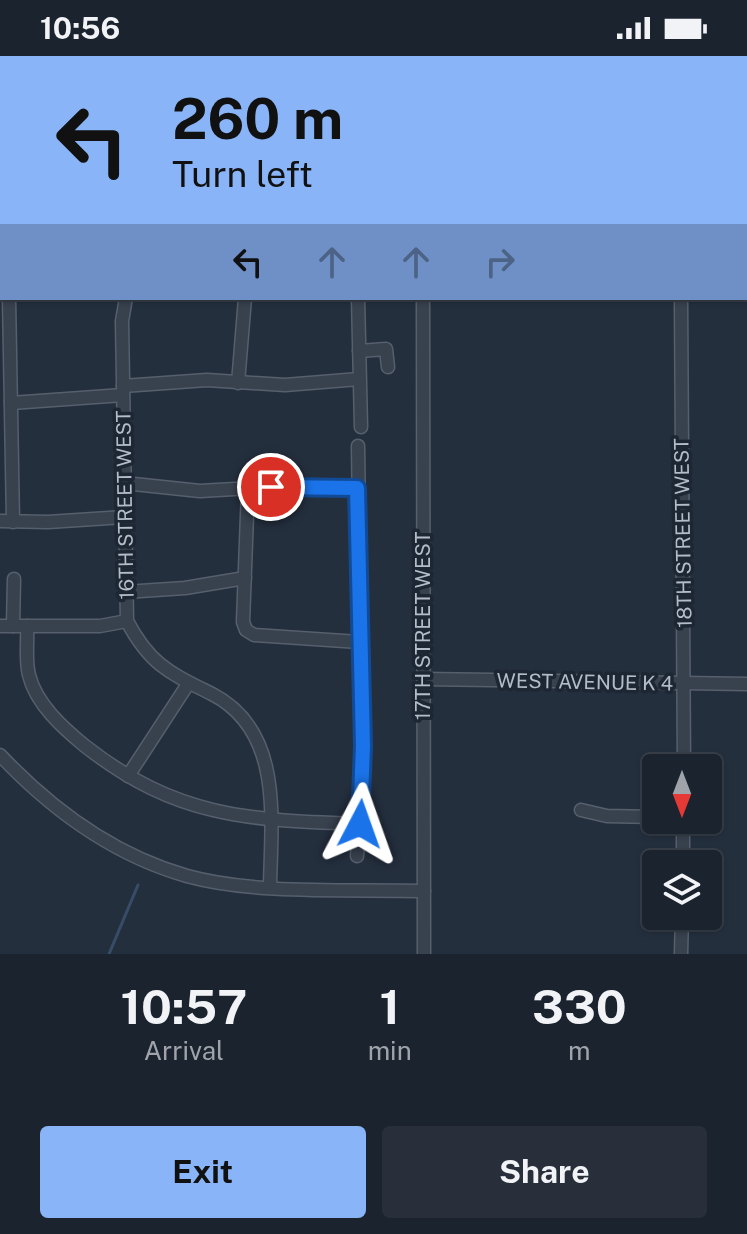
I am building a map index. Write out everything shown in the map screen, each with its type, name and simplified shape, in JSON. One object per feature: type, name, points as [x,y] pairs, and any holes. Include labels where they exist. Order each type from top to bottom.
[{"type":"street","points":[[9,300],[11,403],[6,521],[124,517]]},
{"type":"street","name":"16TH STREET WEST","points":[[126,300],[122,321],[127,621],[141,647],[165,672],[235,709],[259,739],[266,761],[270,887]]},
{"type":"street","points":[[238,383],[245,300]]},
{"type":"street","points":[[358,300],[361,427]]},
{"type":"street","name":"17TH STREET WEST","points":[[423,300],[424,954]]},
{"type":"street","name":"18TH STREET WEST","points":[[681,300],[684,754]]},
{"type":"street","points":[[359,351],[386,349],[388,367]]},
{"type":"street","points":[[11,403],[207,380],[285,385],[359,379]]},
{"type":"street","points":[[357,856],[363,746],[358,446]]},
{"type":"street","points":[[124,483],[200,491],[357,488]]},
{"type":"street","points":[[248,488],[243,622],[246,630],[254,635],[359,642]]},
{"type":"street","points":[[125,592],[185,588],[245,578]]},
{"type":"street","points":[[14,579],[6,626],[100,626],[127,621]]},
{"type":"street","points":[[27,626],[28,674],[54,719],[112,767],[178,802],[227,815],[270,821],[360,824]]},
{"type":"street","name":"WEST AVENUE K 4","points":[[423,679],[747,684]]},
{"type":"street","points":[[128,776],[188,684]]},
{"type":"street","points":[[0,755],[35,792],[86,831],[136,856],[188,876],[270,887],[424,891]]},
{"type":"street","points":[[581,810],[607,816],[642,817]]},
{"type":"street","points":[[681,954],[682,930]]},
{"type":"waterway","points":[[109,954],[138,885]]},
{"type":"route","points":[[271,487],[357,488],[356,524],[361,586],[359,691],[363,746],[360,824]]}]
